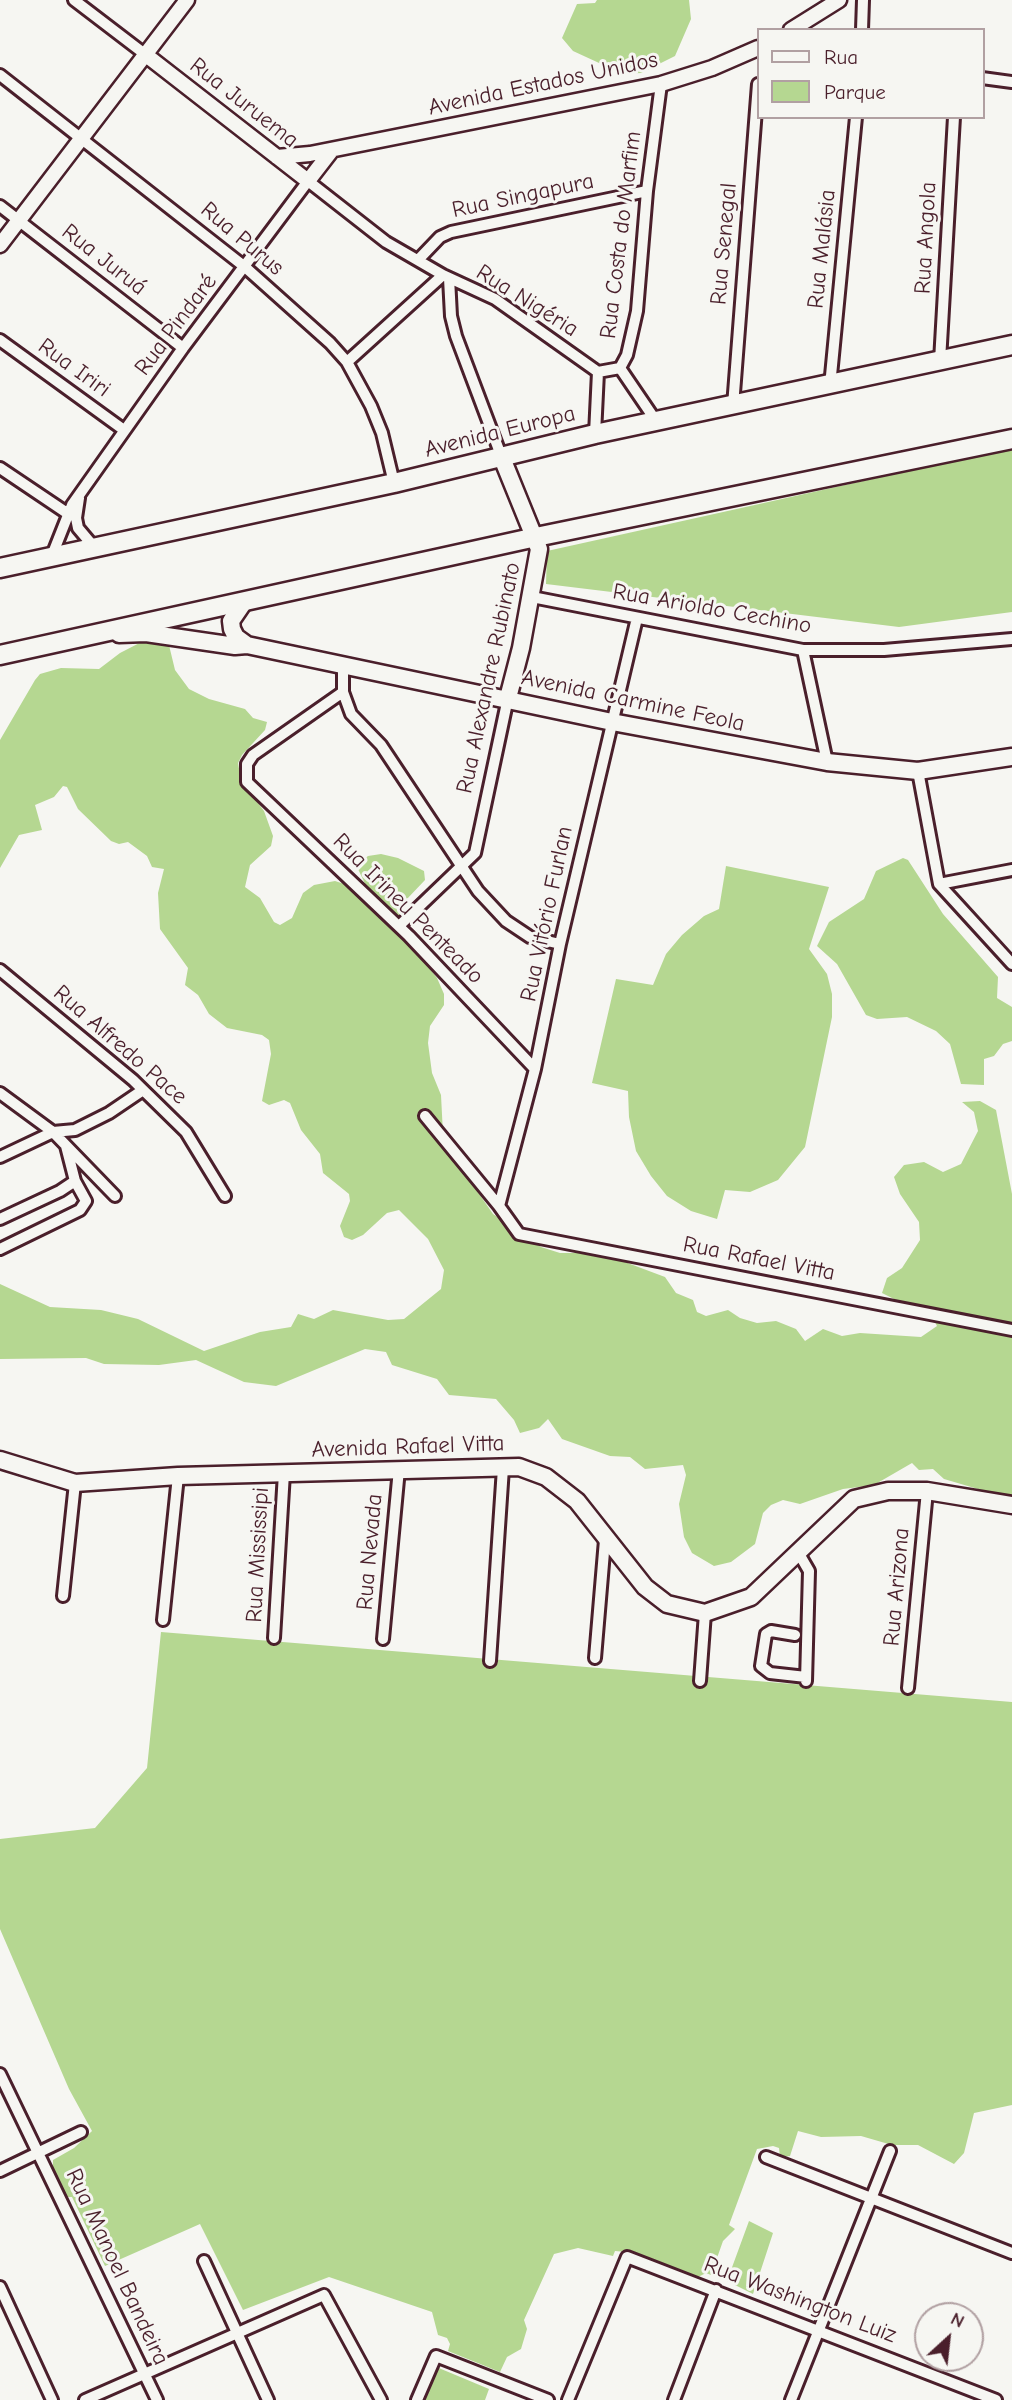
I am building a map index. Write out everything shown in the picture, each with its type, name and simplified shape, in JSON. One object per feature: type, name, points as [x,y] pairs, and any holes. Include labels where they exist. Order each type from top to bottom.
[{"type":"main road","name":"Avenida Europa","points":[[0,568],[394,483],[595,434],[733,407],[1012,345]]},
{"type":"main road","points":[[0,655],[536,537],[1012,439]]},
{"type":"main road","name":"Rua Alexandre Rubinato","points":[[502,458],[536,537],[538,565],[508,698]]},
{"type":"main road","points":[[244,602],[231,621],[236,638],[247,645]]},
{"type":"main road","name":"Avenida Carmine Feola","points":[[112,631],[122,635],[146,633],[235,646],[247,645],[612,722],[827,762],[918,771],[1012,757]]},
{"type":"main road","name":"Avenida Rafael Vitta","points":[[0,1460],[75,1483],[178,1476],[519,1467],[546,1476],[577,1501],[605,1540],[645,1587],[667,1604],[705,1614]]},
{"type":"main road","points":[[705,1614],[751,1597],[854,1499],[888,1491],[927,1491],[1012,1505]]},
{"type":"street","name":"Rua Juruema","points":[[74,0],[386,242],[418,260]]},
{"type":"street","points":[[0,245],[80,136],[187,0]]},
{"type":"street","points":[[812,17],[827,0]]},
{"type":"street","points":[[794,28],[839,0]]},
{"type":"street","points":[[862,28],[863,0]]},
{"type":"street","name":"Avenida Estados Unidos","points":[[277,157],[332,150],[661,84],[712,68],[757,48]]},
{"type":"street","name":"Rua Purus","points":[[0,75],[245,267],[346,362],[379,424],[394,483]]},
{"type":"street","points":[[984,78],[1012,82]]},
{"type":"street","name":"Rua Costa do Marfim","points":[[656,421],[620,368],[627,355],[637,311],[647,191],[661,84]]},
{"type":"street","name":"Rua Senegal","points":[[733,407],[757,97]]},
{"type":"street","name":"Rua Malásia","points":[[830,386],[856,119]]},
{"type":"street","name":"Rua Angola","points":[[940,360],[954,119]]},
{"type":"street","points":[[308,181],[332,150]]},
{"type":"street","name":"Rua Pindaré","points":[[51,558],[66,513],[183,348],[308,181]]},
{"type":"street","name":"Rua Singapura","points":[[418,260],[440,237],[451,232],[647,191]]},
{"type":"street","name":"Rua Juruá","points":[[0,206],[183,348]]},
{"type":"street","name":"Rua Nigéria","points":[[418,260],[495,299],[598,372]]},
{"type":"street","points":[[346,362],[446,276]]},
{"type":"street","points":[[446,276],[456,335],[502,458]]},
{"type":"street","name":"Rua Iriri","points":[[0,340],[124,430]]},
{"type":"street","points":[[595,434],[598,372],[620,368]]},
{"type":"street","points":[[0,468],[66,513]]},
{"type":"street","points":[[79,496],[76,518],[78,528],[94,547]]},
{"type":"street","name":"Rua Arioldo Cechino","points":[[532,597],[803,650],[884,650],[1012,639]]},
{"type":"street","name":"Rua Vitório Furlan","points":[[499,1206],[535,1069],[560,944],[636,618]]},
{"type":"street","points":[[803,650],[827,762]]},
{"type":"street","points":[[343,664],[343,692],[351,714],[381,745],[461,866],[506,921],[530,937],[560,944]]},
{"type":"street","name":"Rua Irineu Penteado","points":[[343,692],[253,755],[247,764],[247,782],[399,926],[535,1069]]},
{"type":"street","name":"Rua Alexandre Rubinato","points":[[399,926],[475,853],[508,698]]},
{"type":"street","points":[[918,771],[939,884],[1012,964]]},
{"type":"street","points":[[939,884],[1012,870]]},
{"type":"street","name":"Rua Alfredo Pace","points":[[0,970],[144,1090],[186,1132],[225,1196]]},
{"type":"street","points":[[0,983],[13,980]]},
{"type":"street","points":[[0,1157],[53,1132],[75,1130],[109,1114],[144,1090]]},
{"type":"street","points":[[0,1093],[53,1132],[115,1196]]},
{"type":"street","points":[[425,1116],[499,1206]]},
{"type":"street","points":[[0,1250],[80,1210],[86,1201],[75,1181],[66,1146]]},
{"type":"street","points":[[0,1219],[60,1191],[75,1181]]},
{"type":"street","name":"Rua Rafael Vitta","points":[[499,1206],[519,1234],[1012,1330]]},
{"type":"street","points":[[490,1661],[503,1468]]},
{"type":"street","name":"Rua Nevada","points":[[383,1639],[399,1469]]},
{"type":"street","name":"Rua Mississipi","points":[[274,1638],[284,1473]]},
{"type":"street","points":[[163,1620],[178,1476]]},
{"type":"street","points":[[63,1596],[75,1483]]},
{"type":"street","name":"Rua Arizona","points":[[908,1688],[927,1491]]},
{"type":"street","points":[[595,1658],[605,1540]]},
{"type":"street","points":[[795,1635],[771,1631],[766,1634],[761,1666],[770,1673],[806,1679],[809,1571],[798,1552]]},
{"type":"street","points":[[700,1681],[705,1614]]},
{"type":"street","name":"Rua Manoel Bandeira","points":[[0,2074],[157,2400]]},
{"type":"street","points":[[0,2171],[81,2132]]},
{"type":"street","points":[[791,2400],[890,2151]]},
{"type":"street","points":[[766,2157],[1012,2253]]},
{"type":"street","name":"Rua Washington Luiz","points":[[568,2400],[627,2257],[821,2330],[969,2395],[996,2400]]},
{"type":"street","points":[[204,2261],[268,2400]]},
{"type":"street","points":[[0,2287],[52,2400]]},
{"type":"street","points":[[674,2400],[716,2290]]},
{"type":"street","points":[[86,2400],[324,2295],[381,2400]]},
{"type":"street","points":[[417,2400],[436,2356],[548,2400]]},
{"type":"green space","points":[[597,0],[689,0],[691,19],[675,56],[641,73],[623,74],[573,51],[562,38],[577,4],[595,3]]},
{"type":"green space","points":[[1012,448],[1012,612],[899,627],[546,584],[547,551]]},
{"type":"green space","points":[[157,634],[168,641],[175,670],[189,689],[209,699],[245,709],[253,718],[267,722],[265,730],[238,763],[241,780],[264,811],[273,836],[271,846],[250,865],[245,887],[260,898],[274,922],[280,925],[292,918],[303,893],[314,885],[335,881],[369,892],[358,869],[360,862],[368,856],[381,854],[398,858],[424,871],[425,880],[406,900],[401,919],[415,950],[437,978],[444,994],[444,1005],[430,1026],[428,1043],[432,1073],[441,1095],[443,1134],[455,1159],[493,1214],[541,1247],[560,1253],[601,1253],[665,1277],[676,1293],[693,1300],[697,1312],[706,1316],[728,1310],[740,1318],[757,1323],[776,1321],[796,1329],[805,1341],[823,1329],[842,1336],[860,1333],[921,1337],[937,1326],[928,1309],[898,1301],[882,1293],[887,1278],[902,1268],[920,1240],[919,1222],[900,1194],[894,1177],[904,1165],[924,1162],[943,1172],[961,1164],[978,1131],[974,1112],[962,1102],[980,1101],[996,1110],[1012,1194],[1012,1327],[981,1328],[1012,1337],[1012,1499],[944,1479],[933,1469],[919,1470],[912,1463],[874,1485],[843,1489],[800,1504],[783,1500],[771,1505],[763,1513],[755,1544],[731,1562],[714,1566],[692,1553],[684,1537],[679,1504],[686,1475],[683,1465],[645,1469],[630,1457],[610,1456],[562,1439],[548,1419],[539,1428],[520,1433],[514,1420],[496,1399],[449,1395],[437,1379],[392,1365],[386,1352],[365,1349],[276,1386],[244,1382],[196,1360],[159,1365],[104,1364],[86,1358],[0,1359],[0,1284],[50,1307],[101,1310],[138,1319],[204,1351],[260,1332],[291,1327],[298,1314],[314,1319],[333,1310],[388,1320],[404,1319],[441,1289],[444,1270],[428,1239],[399,1210],[387,1213],[363,1235],[352,1240],[344,1237],[340,1226],[350,1201],[349,1194],[323,1173],[320,1154],[301,1130],[290,1103],[284,1100],[269,1105],[262,1101],[271,1054],[269,1040],[262,1035],[227,1028],[209,1014],[198,995],[185,985],[188,968],[160,929],[158,893],[164,869],[152,867],[147,856],[128,842],[119,844],[111,841],[78,809],[67,787],[63,786],[54,797],[35,805],[42,830],[19,835],[0,868],[0,740],[35,680],[40,674],[61,668],[99,669],[120,653]]},
{"type":"green space","points":[[903,858],[908,860],[943,914],[998,977],[997,998],[1012,1007],[1012,1041],[1003,1044],[994,1056],[984,1059],[984,1085],[961,1084],[950,1044],[936,1031],[907,1017],[877,1019],[866,1015],[837,964],[817,946],[829,922],[864,899],[876,871]]},
{"type":"green space","points":[[726,866],[829,887],[809,949],[827,974],[832,994],[832,1017],[805,1147],[778,1180],[750,1192],[725,1190],[717,1219],[691,1211],[667,1196],[636,1151],[629,1117],[628,1091],[592,1083],[616,979],[653,985],[666,954],[682,935],[704,916],[719,909]]},
{"type":"green space","points":[[161,1632],[1012,1702],[1012,2105],[974,2113],[964,2153],[954,2164],[918,2145],[892,2145],[861,2136],[821,2137],[798,2131],[790,2156],[780,2157],[779,2148],[773,2146],[757,2149],[729,2225],[735,2229],[723,2241],[711,2275],[706,2273],[692,2280],[626,2252],[615,2251],[613,2256],[578,2248],[554,2254],[524,2320],[527,2329],[521,2349],[507,2357],[500,2372],[448,2351],[450,2344],[447,2338],[438,2335],[432,2312],[329,2277],[243,2310],[200,2224],[105,2266],[72,2197],[62,2197],[53,2173],[53,2160],[74,2148],[92,2131],[69,2089],[0,1929],[0,1839],[95,1828],[147,1768]]},
{"type":"green space","points":[[749,2221],[773,2233],[753,2294],[727,2281]]},
{"type":"green space","points":[[434,2366],[489,2389],[485,2400],[420,2400]]}]
